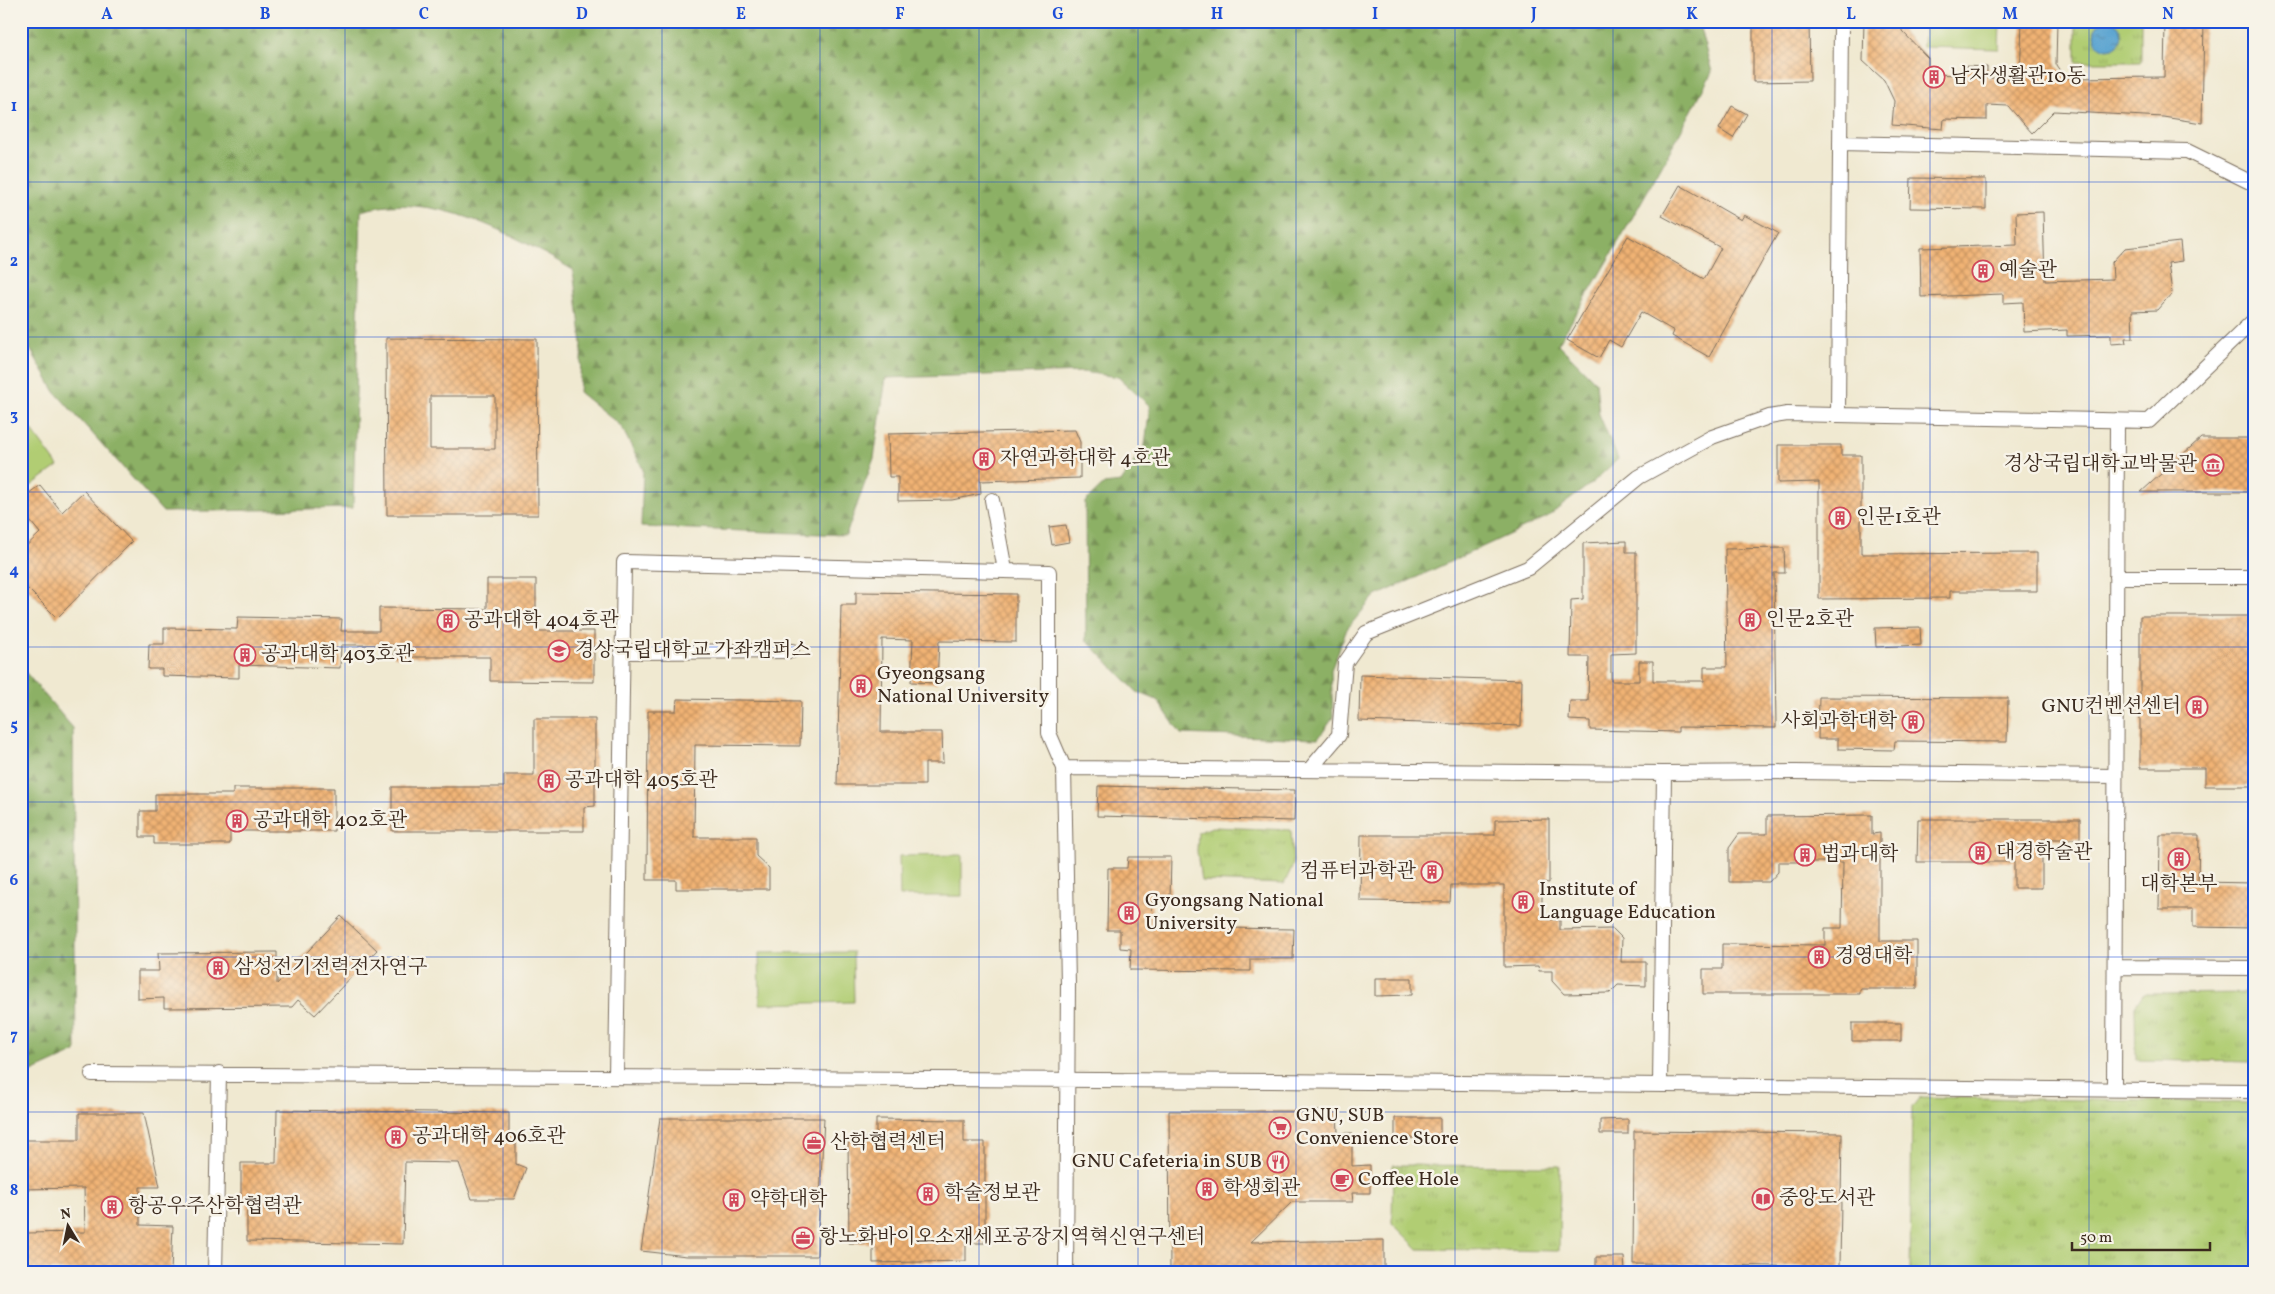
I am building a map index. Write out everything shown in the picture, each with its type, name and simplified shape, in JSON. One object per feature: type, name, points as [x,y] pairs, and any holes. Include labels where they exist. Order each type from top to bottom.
[{"type":"street","points":[[1838,414],[1841,21]]},
{"type":"street","points":[[1840,143],[2187,150],[2254,184]]},
{"type":"street","points":[[1311,768],[1340,735],[1345,663],[1366,633],[1528,568],[1640,477],[1712,437],[1769,417],[1787,414],[2149,420],[2254,320]]},
{"type":"street","points":[[2114,1088],[2116,967],[2116,420]]},
{"type":"street","points":[[992,500],[1005,570]]},
{"type":"street","points":[[616,1077],[621,652],[624,562],[1049,572],[1049,733],[1064,768],[1068,986],[1066,1273]]},
{"type":"street","points":[[2116,576],[2254,577]]},
{"type":"street","points":[[621,652],[792,651]]},
{"type":"street","points":[[1064,768],[1311,768],[2116,776]]},
{"type":"street","points":[[1660,1085],[1664,773]]},
{"type":"street","points":[[2116,967],[2254,968]]},
{"type":"street","points":[[215,1273],[218,1073]]},
{"type":"street","points":[[92,1074],[218,1073],[2114,1088],[2254,1091]]},
{"type":"green space","points":[[21,21],[1698,21],[1712,72],[1637,209],[1558,344],[1596,382],[1599,414],[1618,459],[1593,482],[1547,517],[1374,597],[1347,629],[1331,670],[1333,718],[1318,739],[1181,734],[1157,700],[1137,692],[1086,640],[1085,502],[1104,484],[1121,482],[1145,445],[1150,406],[1118,377],[1083,372],[886,378],[874,458],[846,535],[641,527],[643,469],[621,426],[579,392],[582,344],[573,270],[524,242],[498,230],[444,211],[416,206],[389,206],[361,211],[353,508],[163,512],[55,392],[21,333]]},
{"type":"green space","points":[[1924,21],[2000,21],[1999,49],[1923,47]]},
{"type":"green space","points":[[2076,21],[2141,21],[2141,62],[2076,62]]},
{"type":"green space","points":[[21,415],[58,466],[21,493]]},
{"type":"green space","points":[[21,667],[73,728],[76,1052],[21,1077]]},
{"type":"green space","points":[[1213,827],[1291,830],[1293,865],[1284,884],[1201,881],[1197,851],[1198,832]]},
{"type":"green space","points":[[962,855],[962,896],[900,896],[899,856]]},
{"type":"green space","points":[[853,952],[854,1002],[760,1004],[759,953]]},
{"type":"green space","points":[[2254,993],[2254,1062],[2136,1060],[2135,1006],[2143,994]]},
{"type":"green space","points":[[1920,1097],[2254,1103],[2254,1273],[1910,1273],[1912,1107]]},
{"type":"green space","points":[[1393,1165],[1560,1166],[1559,1251],[1418,1249],[1392,1223]]},
{"type":"water","points":[[2108,21],[2118,25],[2122,35],[2118,45],[2108,49],[2098,45],[2094,35],[2098,25]]},
{"type":"building","points":[[1753,21],[1809,21],[1810,81],[1753,82]]},
{"type":"building","points":[[1864,21],[1902,21],[1902,31],[1928,58],[1928,74],[1962,75],[1962,66],[1987,67],[1987,78],[2020,79],[2022,21],[2057,21],[2056,65],[2065,78],[2164,77],[2165,21],[2204,21],[2202,123],[2163,117],[2054,111],[2032,133],[2008,106],[1987,105],[1987,120],[1944,119],[1943,129],[1892,125],[1894,101],[1884,80],[1863,61]]},
{"type":"building","points":[[1732,106],[1747,114],[1733,138],[1719,129]]},
{"type":"building","points":[[1911,178],[1986,179],[1986,209],[1910,208]]},
{"type":"building","points":[[1680,185],[1741,220],[1744,215],[1778,233],[1709,357],[1672,336],[1674,331],[1641,312],[1621,347],[1609,340],[1599,358],[1567,340],[1628,236],[1704,279],[1721,248],[1662,216]]},
{"type":"building","name":"예술관","points":[[2043,212],[2045,281],[2113,279],[2112,262],[2125,248],[2180,242],[2182,261],[2168,263],[2172,293],[2157,310],[2132,311],[2133,338],[2125,338],[2126,343],[2111,344],[2111,335],[2067,336],[2067,330],[2024,332],[2023,302],[2003,303],[2003,294],[1921,297],[1920,248],[2017,245],[2016,213]]},
{"type":"building","points":[[386,338],[537,339],[538,515],[387,515]],"holes":[[[430,396],[495,396],[495,449],[430,449]]]},
{"type":"building","name":"자연과학대학 4호관","points":[[1075,430],[1080,442],[1080,478],[980,481],[981,494],[952,500],[898,501],[898,477],[889,477],[888,434]]},
{"type":"building","name":"경상국립대학교박물관","points":[[2201,438],[2254,438],[2254,492],[2141,492]]},
{"type":"building","name":"인문1호관","points":[[1778,445],[1841,445],[1841,455],[1861,455],[1861,554],[2037,553],[2037,591],[1950,591],[1950,598],[1819,599],[1819,482],[1778,483]]},
{"type":"building","points":[[40,485],[62,512],[84,491],[132,542],[57,618],[21,582],[21,551],[40,533],[21,510],[21,499]]},
{"type":"building","points":[[1066,525],[1069,542],[1052,545],[1049,527]]},
{"type":"building","points":[[1626,541],[1626,552],[1636,552],[1636,653],[1611,654],[1611,681],[1639,681],[1639,661],[1653,661],[1653,681],[1704,681],[1704,667],[1727,667],[1725,549],[1784,548],[1785,573],[1774,573],[1776,728],[1678,727],[1678,732],[1590,730],[1590,721],[1569,720],[1570,701],[1588,701],[1589,657],[1570,657],[1571,600],[1583,599],[1583,543]]},
{"type":"building","points":[[487,579],[536,579],[536,631],[594,631],[594,682],[490,681],[490,657],[394,657],[395,645],[341,645],[340,668],[239,665],[239,678],[162,676],[162,669],[148,669],[149,644],[164,644],[164,628],[237,629],[238,617],[342,619],[341,631],[379,631],[379,608],[487,609]]},
{"type":"building","name":"Gyeongsang National University","points":[[856,592],[1016,594],[1016,642],[939,641],[937,683],[911,682],[913,640],[882,639],[881,732],[942,732],[943,763],[925,763],[925,785],[837,785],[841,605],[856,605]]},
{"type":"building","name":"GNU컨벤션센터","points":[[2140,616],[2254,616],[2254,786],[2205,786],[2205,768],[2140,768]]},
{"type":"building","points":[[1920,627],[1921,645],[1876,647],[1875,628]]},
{"type":"building","points":[[1360,675],[1522,680],[1521,726],[1359,721]]},
{"type":"building","name":"사회과학대학","points":[[1819,697],[2008,698],[2007,742],[1895,741],[1894,750],[1838,749],[1838,739],[1818,739]]},
{"type":"building","points":[[677,699],[801,701],[800,746],[695,745],[694,837],[756,837],[756,856],[769,868],[769,889],[676,889],[676,880],[647,880],[648,711],[676,711]]},
{"type":"building","name":"공과대학 405호관","points":[[534,719],[595,719],[595,806],[584,807],[584,831],[392,831],[392,787],[504,787],[504,775],[534,775]]},
{"type":"building","points":[[1098,786],[1295,790],[1294,821],[1097,816]]},
{"type":"building","name":"공과대학 402호관","points":[[233,788],[334,788],[334,831],[230,831],[230,844],[154,844],[154,837],[140,837],[140,811],[155,811],[155,794],[233,794]]},
{"type":"building","points":[[1872,815],[1872,834],[1880,833],[1880,941],[1917,941],[1917,989],[1860,989],[1860,994],[1703,994],[1703,969],[1722,969],[1722,944],[1825,945],[1825,928],[1842,928],[1843,862],[1778,862],[1778,872],[1769,882],[1729,882],[1729,848],[1739,834],[1767,834],[1767,816]]},
{"type":"building","points":[[1549,819],[1549,883],[1542,882],[1542,919],[1560,920],[1560,930],[1613,929],[1622,938],[1621,962],[1646,962],[1646,986],[1618,985],[1610,993],[1564,994],[1552,981],[1552,971],[1539,971],[1538,966],[1504,967],[1504,885],[1451,885],[1450,902],[1360,901],[1361,835],[1495,835],[1495,820]]},
{"type":"building","name":"대경학술관","points":[[1918,819],[2080,819],[2080,839],[2042,839],[2042,888],[2014,888],[2014,862],[1917,862]]},
{"type":"building","name":"대학본부","points":[[2160,835],[2199,835],[2198,882],[2254,883],[2254,928],[2193,927],[2193,909],[2159,909]]},
{"type":"building","name":"Gyongsang National University","points":[[1128,857],[1171,857],[1170,900],[1152,900],[1151,927],[1294,929],[1293,959],[1250,959],[1250,971],[1130,970],[1131,949],[1120,948],[1120,930],[1107,930],[1108,868],[1127,868]]},
{"type":"building","name":"삼성전기전력전자연구","points":[[341,916],[377,950],[315,1015],[298,1000],[292,1007],[164,1008],[164,998],[138,999],[138,971],[159,971],[158,953],[277,952],[277,984]]},
{"type":"building","points":[[1375,978],[1412,978],[1412,995],[1375,996]]},
{"type":"building","points":[[1852,1023],[1901,1023],[1901,1041],[1852,1041]]},
{"type":"building","points":[[277,1110],[509,1113],[509,1134],[516,1135],[516,1164],[526,1168],[514,1199],[472,1199],[459,1163],[405,1162],[403,1244],[247,1241],[247,1200],[241,1200],[241,1163],[276,1163]]},
{"type":"building","points":[[1169,1111],[1337,1111],[1338,1133],[1352,1133],[1352,1166],[1370,1165],[1370,1193],[1352,1193],[1353,1202],[1292,1202],[1251,1242],[1384,1240],[1384,1273],[1170,1273]]},
{"type":"building","name":"항공우주산학협력관","points":[[79,1113],[144,1113],[160,1187],[140,1187],[140,1225],[173,1226],[171,1272],[26,1270],[26,1233],[85,1232],[84,1188],[21,1189],[21,1140],[79,1140]]},
{"type":"building","name":"약학대학","points":[[660,1118],[824,1118],[817,1256],[687,1256],[641,1251]]},
{"type":"building","points":[[1395,1118],[1440,1118],[1440,1138],[1395,1138]]},
{"type":"building","name":"학술정보관","points":[[876,1119],[964,1120],[964,1142],[985,1142],[985,1243],[966,1243],[966,1261],[873,1263],[873,1243],[849,1243],[848,1138],[876,1138]]},
{"type":"building","points":[[1628,1119],[1628,1134],[1600,1134],[1600,1120]]},
{"type":"building","name":"중앙도서관","points":[[1634,1131],[1842,1133],[1840,1267],[1633,1264]]},
{"type":"building","points":[[1596,1257],[1624,1257],[1625,1272],[1596,1272]]},
{"type":"place","name":"남자생활관10동","points":[[1934,77]]},
{"type":"place","name":"예술관","points":[[1983,271]]},
{"type":"place","name":"자연과학대학 4호관","points":[[984,459]]},
{"type":"place","name":"경상국립대학교박물관","points":[[2213,465]]},
{"type":"place","name":"인문1호관","points":[[1840,518]]},
{"type":"place","name":"인문2호관","points":[[1750,620]]},
{"type":"place","name":"공과대학 404호관","points":[[448,621]]},
{"type":"place","name":"경상국립대학교 가좌캠퍼스","points":[[559,651]]},
{"type":"place","name":"공과대학 403호관","points":[[245,655]]},
{"type":"place","name":"Gyeongsang National University","points":[[861,686]]},
{"type":"place","name":"GNU컨벤션센터","points":[[2197,707]]},
{"type":"place","name":"사회과학대학","points":[[1913,722]]},
{"type":"place","name":"공과대학 405호관","points":[[549,781]]},
{"type":"place","name":"공과대학 402호관","points":[[237,821]]},
{"type":"place","name":"대경학술관","points":[[1980,853]]},
{"type":"place","name":"법과대학","points":[[1805,855]]},
{"type":"place","name":"대학본부","points":[[2179,859]]},
{"type":"place","name":"컴퓨터과학관","points":[[1432,872]]},
{"type":"place","name":"Institute of Language Education","points":[[1523,902]]},
{"type":"place","name":"Gyongsang National University","points":[[1129,913]]},
{"type":"place","name":"경영대학","points":[[1819,957]]},
{"type":"place","name":"삼성전기전력전자연구","points":[[218,968]]},
{"type":"place","name":"GNU, SUB Convenience Store","points":[[1280,1128]]},
{"type":"place","name":"공과대학 406호관","points":[[396,1137]]},
{"type":"place","name":"산학협력센터","points":[[814,1143]]},
{"type":"place","name":"GNU Cafeteria in SUB","points":[[1278,1162]]},
{"type":"place","name":"Coffee Hole","points":[[1342,1180]]},
{"type":"place","name":"학생회관","points":[[1207,1189]]},
{"type":"place","name":"학술정보관","points":[[928,1194]]},
{"type":"place","name":"중앙도서관","points":[[1763,1199]]},
{"type":"place","name":"약학대학","points":[[734,1200]]},
{"type":"place","name":"항공우주산학협력관","points":[[112,1207]]},
{"type":"place","name":"항노화바이오소재세포공장지역혁신연구센터","points":[[803,1238]]}]
